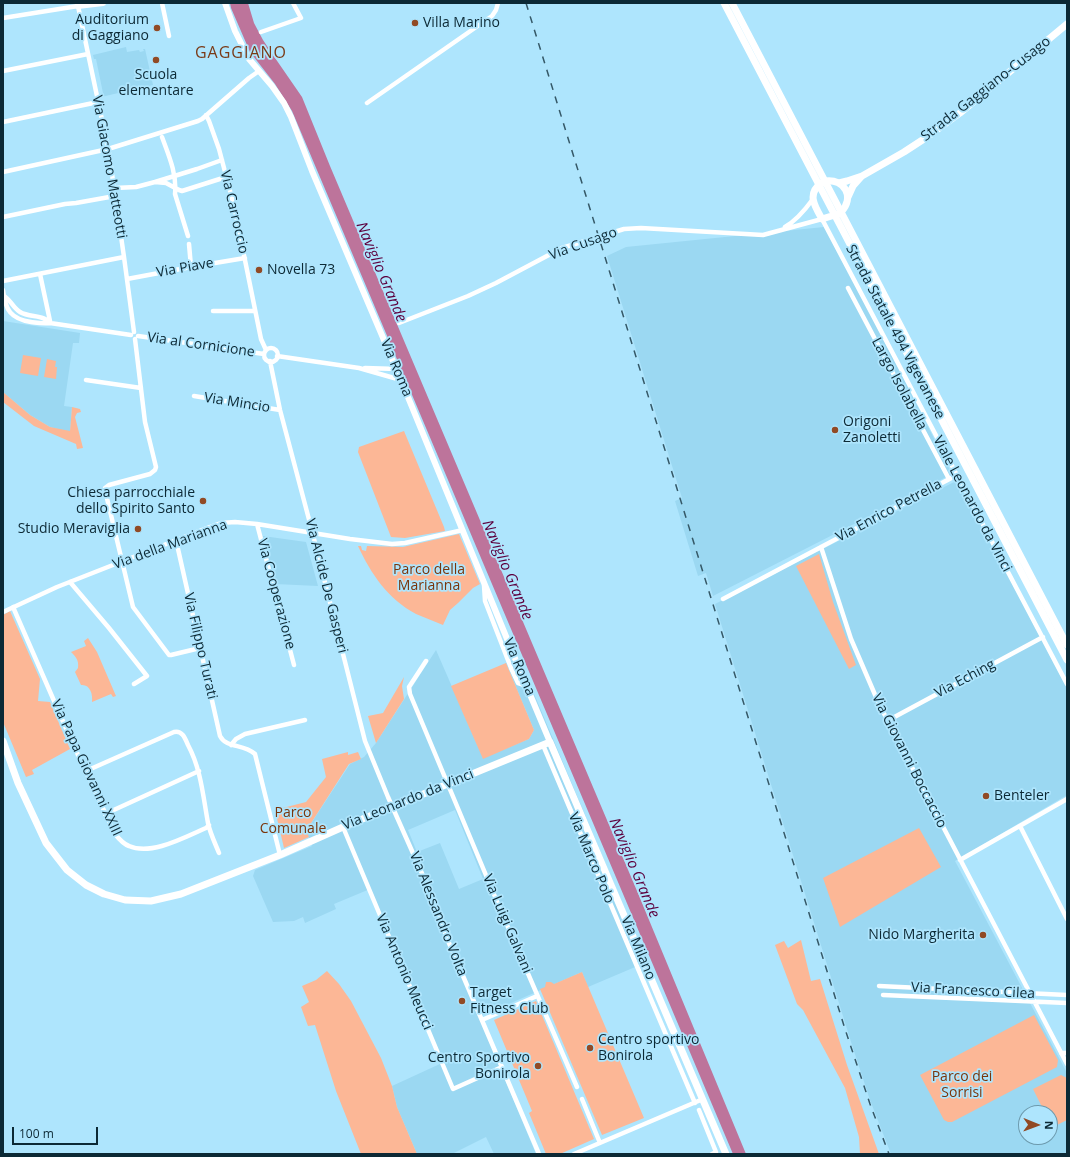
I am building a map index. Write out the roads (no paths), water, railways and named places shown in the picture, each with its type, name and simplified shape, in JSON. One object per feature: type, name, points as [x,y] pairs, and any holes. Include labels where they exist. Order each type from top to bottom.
[{"type":"main road","name":"Strada Statale 494 Vigevanese","points":[[724,3],[822,183],[1067,645]]},
{"type":"main road","name":"Strada Statale 494 Vigevanese","points":[[732,3],[822,183]]},
{"type":"main road","name":"Strada Gaggiano-Cusago","points":[[839,183],[862,176],[910,148],[960,113],[1067,24]]},
{"type":"main road","name":"Strada Gaggiano-Cusago","points":[[838,213],[845,207],[853,186],[862,176]]},
{"type":"main road","points":[[838,213],[822,219],[814,205],[813,200],[815,189],[822,183],[833,181],[839,183],[844,188],[848,197]]},
{"type":"main road","name":"Strada Statale 494 Vigevanese","points":[[838,213],[1067,660]]},
{"type":"main road","name":"Via Leonardo da Vinci","points":[[3,741],[10,764]]},
{"type":"main road","name":"Via Leonardo da Vinci","points":[[3,751],[46,843],[67,870],[86,885],[104,894],[125,900],[151,901],[181,894],[280,855],[343,827],[550,742]]},
{"type":"main road","name":"Via Milano","points":[[550,742],[726,1154]]},
{"type":"street","points":[[3,18],[78,4],[103,3]]},
{"type":"street","points":[[162,3],[169,36]]},
{"type":"street","name":"Via Roma","points":[[225,3],[241,44],[249,59],[272,86],[284,103],[291,117],[312,171],[397,368],[550,742]]},
{"type":"street","points":[[261,32],[302,18],[293,3]]},
{"type":"street","points":[[367,103],[492,16],[498,3]]},
{"type":"street","name":"Via Giacomo Matteotti","points":[[78,4],[108,149],[124,257],[132,333]]},
{"type":"street","points":[[3,71],[88,54]]},
{"type":"street","points":[[3,172],[108,149],[188,125],[198,121],[206,115],[249,78],[260,71]]},
{"type":"street","points":[[3,122],[98,102]]},
{"type":"street","name":"Via Carroccio","points":[[206,115],[218,145],[234,206],[261,339],[265,352]]},
{"type":"street","points":[[162,137],[176,176],[175,194],[188,236]]},
{"type":"street","points":[[114,188],[136,187],[176,176],[222,160]]},
{"type":"street","points":[[155,182],[166,183],[182,191],[226,177]]},
{"type":"street","points":[[3,217],[65,204],[115,196]]},
{"type":"street","name":"Via Cusago","points":[[781,230],[803,213],[813,200]]},
{"type":"street","name":"Via Cusago","points":[[399,322],[468,296],[562,248],[624,229],[641,228],[763,235],[822,219]]},
{"type":"street","name":"Viale Leonardo da Vinci","points":[[822,219],[1067,684]]},
{"type":"street","points":[[189,244],[191,267]]},
{"type":"street","points":[[3,281],[124,257]]},
{"type":"street","name":"Via Piave","points":[[126,279],[244,258]]},
{"type":"street","points":[[40,274],[50,323]]},
{"type":"street","name":"Largo Isolabella","points":[[848,288],[949,479]]},
{"type":"street","name":"Via al Cornicione","points":[[3,290],[8,310],[11,314],[18,318],[45,324],[50,323],[132,333]]},
{"type":"street","points":[[213,311],[255,310]]},
{"type":"street","points":[[132,333],[132,338],[137,337],[145,422],[156,464],[155,470],[150,474],[109,484],[105,488],[133,607],[166,653],[170,655],[200,648]]},
{"type":"street","name":"Via al Cornicione","points":[[137,337],[265,352]]},
{"type":"street","points":[[270,348],[274,349],[277,352],[277,356],[274,360],[266,360],[265,352],[270,348]]},
{"type":"street","points":[[277,356],[359,368],[401,380]]},
{"type":"street","name":"Via Alcide De Gasperi","points":[[270,361],[280,410],[365,741],[393,807]]},
{"type":"street","points":[[359,368],[397,368]]},
{"type":"street","points":[[86,380],[141,388]]},
{"type":"street","name":"Via Mincio","points":[[194,396],[280,410]]},
{"type":"street","name":"Via Enrico Petrella","points":[[821,547],[957,475]]},
{"type":"street","name":"Via della Marianna","points":[[3,612],[70,582],[207,528],[228,522],[257,524],[350,539],[399,544],[462,530]]},
{"type":"street","name":"Via Cooperazione","points":[[257,524],[294,665]]},
{"type":"street","name":"Via Filippo Turati","points":[[176,540],[220,736],[222,740],[231,745]]},
{"type":"street","points":[[723,599],[821,547]]},
{"type":"street","name":"Via Giovanni Boccaccio","points":[[821,547],[851,639],[887,721],[1067,1064]]},
{"type":"street","points":[[70,582],[147,676],[134,684]]},
{"type":"street","name":"Via Papa Giovanni XXIII","points":[[13,607],[105,814],[115,834],[123,843],[130,847],[143,849],[161,846],[206,828],[208,825]]},
{"type":"street","name":"Via Eching","points":[[887,721],[1043,637]]},
{"type":"street","name":"Via Luigi Galvani","points":[[426,661],[409,687],[410,694],[537,996],[577,1087]]},
{"type":"street","points":[[231,745],[236,739],[245,734],[305,720]]},
{"type":"street","points":[[86,771],[174,732],[178,731],[182,733],[191,750],[199,771],[208,825],[218,852]]},
{"type":"street","points":[[231,745],[245,747],[255,754],[280,855]]},
{"type":"street","name":"Via Marco Polo","points":[[543,745],[695,1103]]},
{"type":"street","points":[[105,814],[199,771]]},
{"type":"street","points":[[960,860],[1067,799]]},
{"type":"street","name":"Via Alessandro Volta","points":[[393,807],[436,905],[446,936],[539,1154]]},
{"type":"street","points":[[1020,826],[1067,919]]},
{"type":"street","name":"Via Antonio Meucci","points":[[343,827],[452,1089],[502,1067]]},
{"type":"street","name":"Via Francesco Cilea","points":[[880,986],[1067,995]]},
{"type":"street","name":"Via Francesco Cilea","points":[[883,995],[1067,1003]]},
{"type":"street","points":[[482,1020],[537,996]]},
{"type":"street","points":[[1061,1053],[1067,1053]]},
{"type":"street","points":[[582,1099],[600,1143]]},
{"type":"street","points":[[574,1154],[703,1099]]},
{"type":"street","points":[[698,1110],[716,1152],[712,1154]]},
{"type":"railway","points":[[526,3],[845,1029],[870,1104],[889,1154]]},
{"type":"place","name":"Villa Marino","points":[[415,23]]},
{"type":"place","name":"Auditorium di Gaggiano","points":[[157,28]]},
{"type":"place","name":"Scuola elementare","points":[[156,60]]},
{"type":"place","name":"Novella 73","points":[[259,270]]},
{"type":"place","name":"Origoni Zanoletti","points":[[835,430]]},
{"type":"place","name":"Chiesa parrocchiale dello Spirito Santo","points":[[203,501]]},
{"type":"place","name":"Studio Meraviglia","points":[[138,529]]},
{"type":"place","name":"Benteler","points":[[986,796]]},
{"type":"place","name":"Nido Margherita","points":[[983,935]]},
{"type":"place","name":"Target Fitness Club","points":[[462,1001]]},
{"type":"place","name":"Centro sportivo Bonirola","points":[[590,1048]]},
{"type":"place","name":"Centro Sportivo Bonirola","points":[[538,1066]]},
{"type":"district","name":"GAGGIANO","points":[[241,53]]},
{"type":"water label","name":"Naviglio Grande","points":[[381,272]]},
{"type":"water label","name":"Naviglio Grande","points":[[507,570]]},
{"type":"water label","name":"Naviglio Grande","points":[[634,868]]},
{"type":"park label","name":"Parco della Marianna","points":[[429,578]]},
{"type":"park label","name":"Parco Comunale","points":[[293,822]]},
{"type":"park label","name":"Parco dei Sorrisi","points":[[962,1086]]}]
